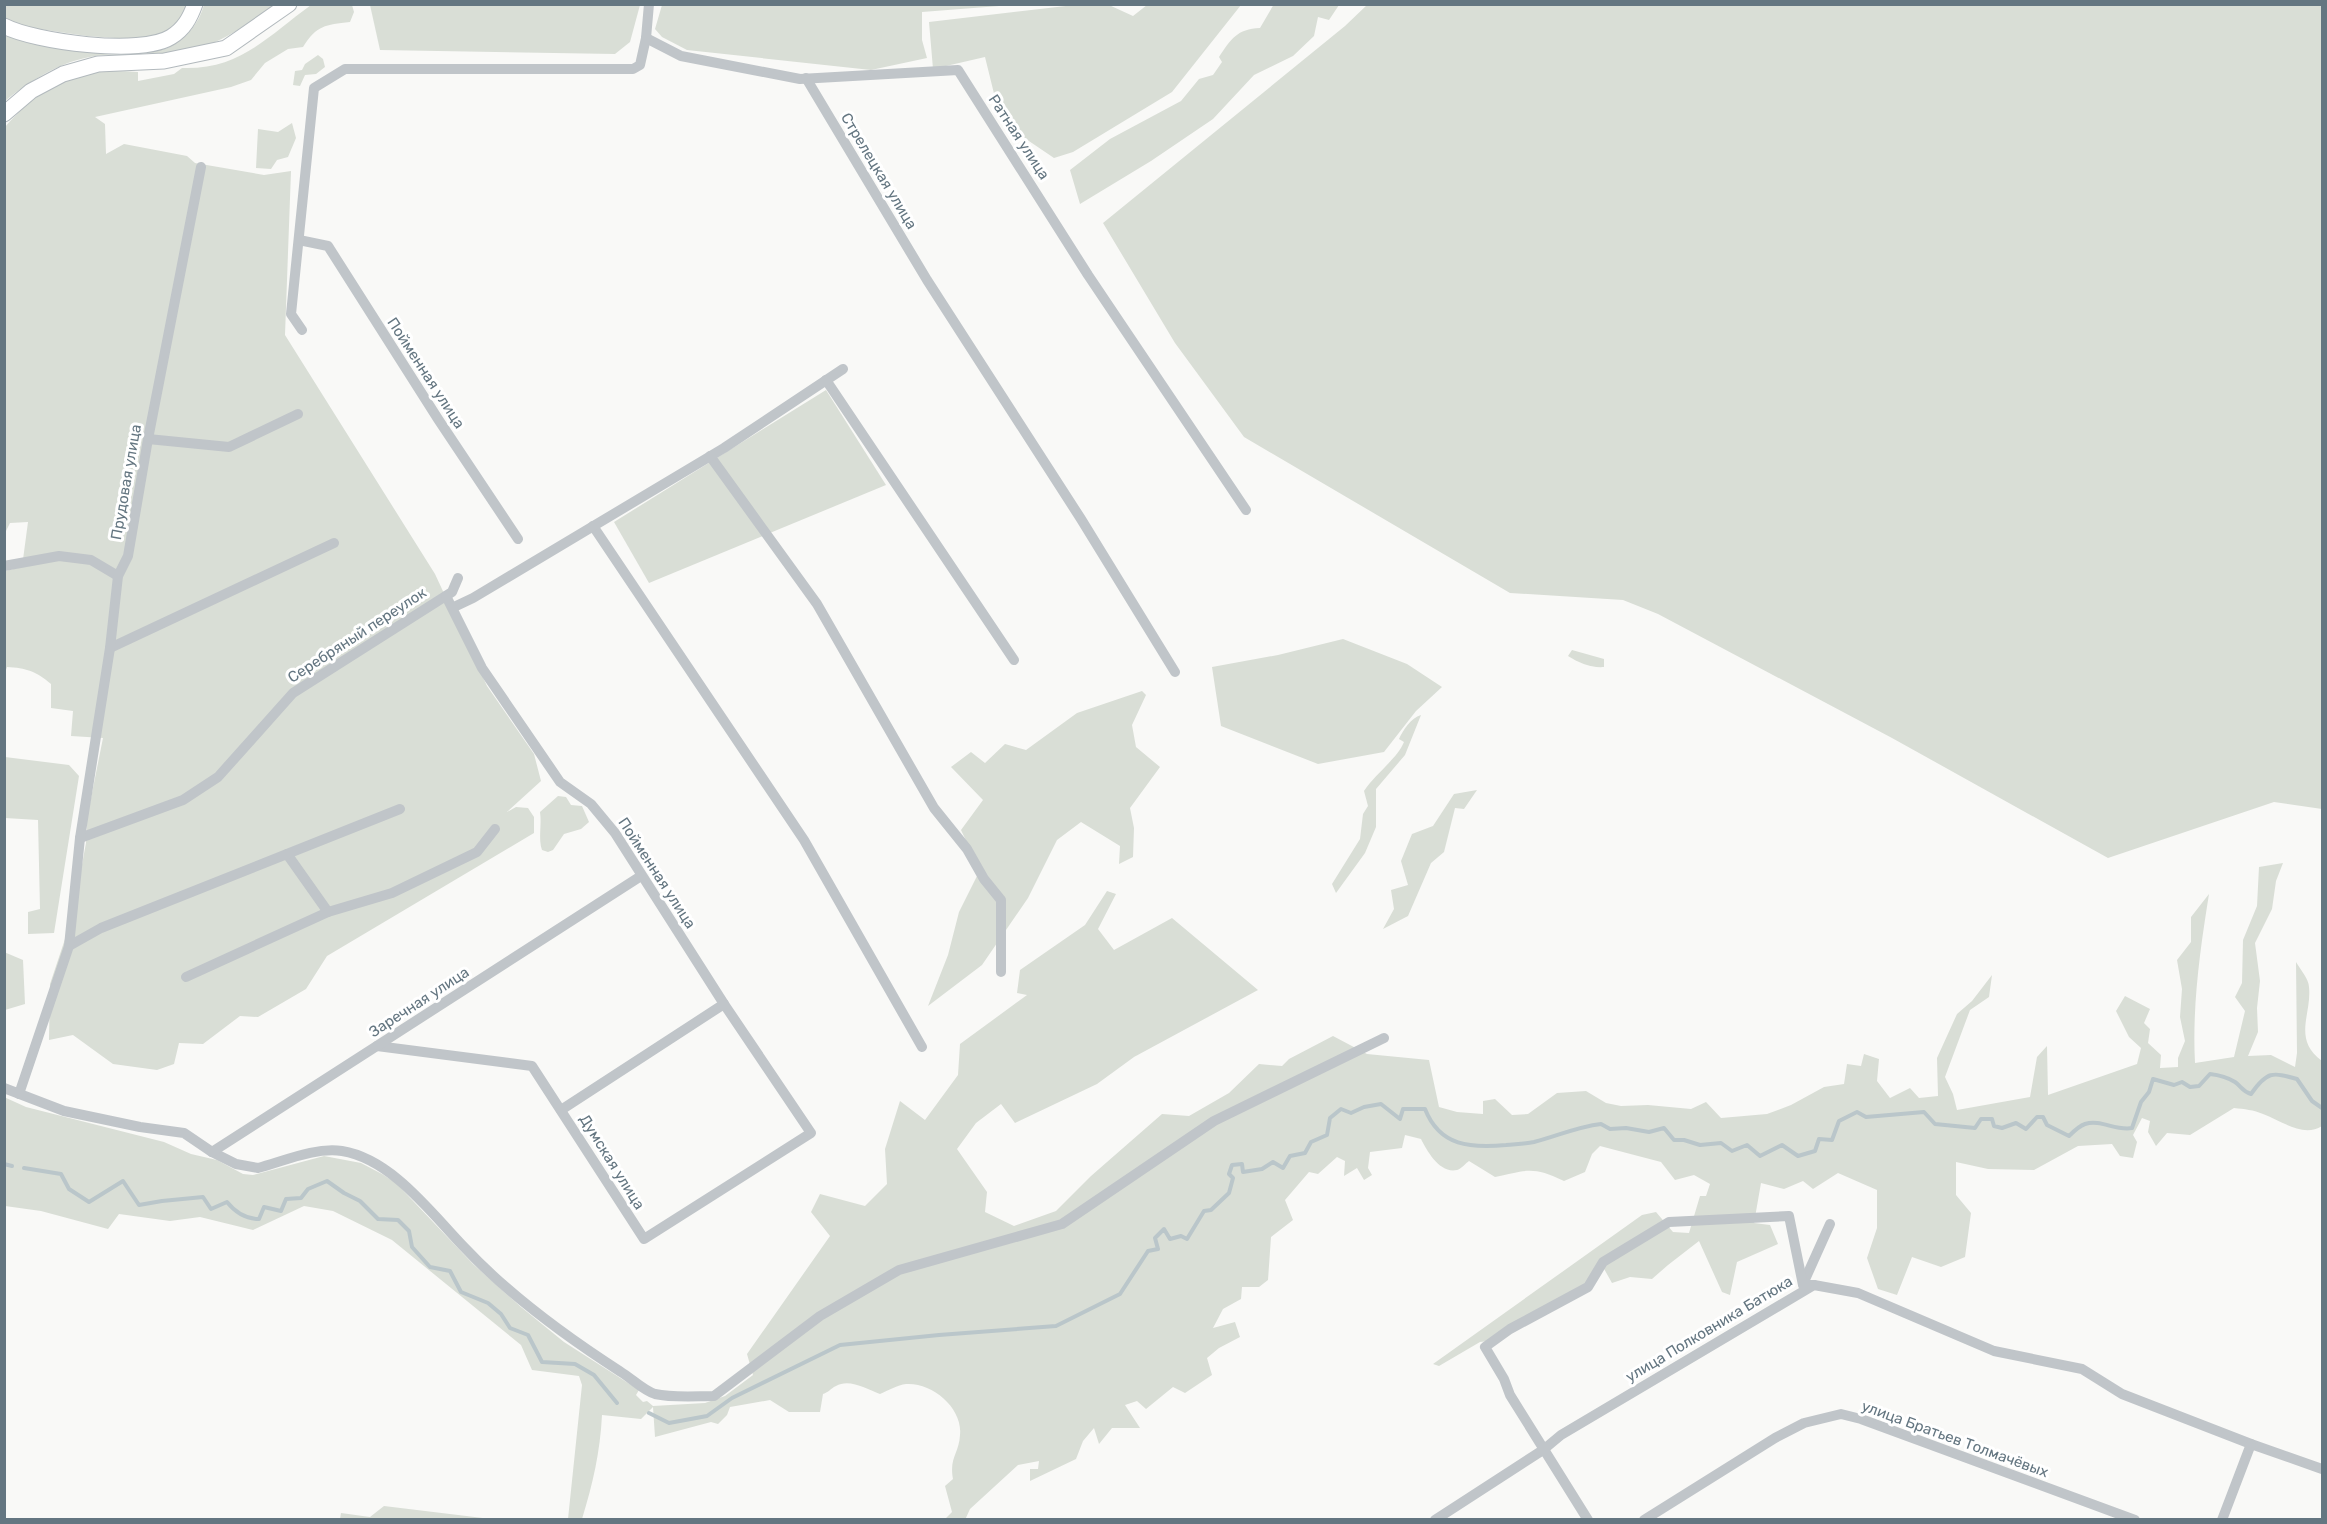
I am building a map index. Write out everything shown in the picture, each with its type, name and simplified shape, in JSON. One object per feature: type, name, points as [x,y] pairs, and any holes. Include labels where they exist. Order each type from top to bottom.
[{"type":"main road","points":[[4,26],[29,36],[136,47],[170,38],[190,18],[195,4]]},
{"type":"main road","points":[[4,114],[31,91],[63,74],[98,64],[164,61],[226,48],[289,4]]},
{"type":"street","points":[[302,330],[291,314],[314,88],[345,69],[633,69],[640,65],[646,38],[649,4]]},
{"type":"street","points":[[646,38],[681,56],[806,78]]},
{"type":"street","name":"Ратная улица","points":[[806,78],[958,70],[1088,275],[1246,510]]},
{"type":"street","name":"Стрелецкая улица","points":[[806,78],[927,280],[1081,519],[1175,672]]},
{"type":"street","name":"Прудовая улица","points":[[20,1094],[69,946],[80,838],[110,648],[118,576],[128,556],[148,439],[201,166]]},
{"type":"street","name":"Пойменная улица","points":[[298,240],[328,246],[438,419],[518,539]]},
{"type":"street","points":[[454,607],[473,598],[710,456],[843,369]]},
{"type":"street","points":[[826,380],[1014,660]]},
{"type":"street","points":[[148,439],[229,447],[298,414]]},
{"type":"street","points":[[710,456],[817,604],[934,808],[967,849],[984,879],[1001,900],[1001,972]]},
{"type":"street","points":[[593,526],[804,840],[922,1047]]},
{"type":"street","points":[[110,648],[334,543]]},
{"type":"street","points":[[4,566],[58,556],[91,560],[118,576]]},
{"type":"street","points":[[446,596],[452,592],[458,578]]},
{"type":"street","name":"Пойменная улица","points":[[446,596],[454,607],[482,668],[560,782],[591,804],[615,833],[724,1004],[811,1132]]},
{"type":"street","name":"Серебряный переулок","points":[[80,838],[183,800],[218,777],[293,693],[446,596]]},
{"type":"street","points":[[69,946],[102,928],[400,809]]},
{"type":"street","points":[[186,977],[328,912],[392,893],[477,852],[495,829]]},
{"type":"street","points":[[287,854],[328,912]]},
{"type":"street","name":"Заречная улица","points":[[212,1152],[641,876]]},
{"type":"street","points":[[561,1110],[724,1004]]},
{"type":"street","points":[[4,1088],[64,1111],[140,1127],[184,1132],[212,1152],[236,1164],[258,1168],[328,1150],[344,1151],[386,1170],[407,1188],[489,1274],[561,1331],[607,1363],[654,1394],[714,1396],[820,1316],[899,1270],[1062,1224],[1215,1121],[1384,1038]]},
{"type":"street","name":"Думская улица","points":[[377,1047],[532,1066],[644,1239],[811,1132]]},
{"type":"street","points":[[1588,1520],[1510,1395],[1504,1379],[1485,1347],[1510,1329],[1588,1287],[1603,1262],[1669,1222],[1789,1216],[1808,1285]]},
{"type":"street","points":[[1808,1285],[1830,1224]]},
{"type":"street","name":"улица Полковника Батюка","points":[[1435,1520],[1543,1450],[1561,1435],[1808,1285],[1858,1293],[1994,1351],[2082,1369],[2122,1394],[2322,1469]]},
{"type":"street","name":"улица Братьев Толмачёвых","points":[[1644,1520],[1775,1438],[1804,1423],[1841,1414],[1861,1419],[2135,1520]]},
{"type":"street","points":[[2222,1520],[2251,1444]]},
{"type":"shaded area","points":[[370,4],[640,5],[630,42],[615,54],[380,50]]},
{"type":"shaded area","points":[[1083,4],[1109,5],[1133,16],[1147,5],[1241,5],[1172,92],[1073,152],[1054,158],[1001,122],[985,57],[933,69],[929,22]]},
{"type":"shaded area","points":[[1274,4],[1339,5],[1329,20],[1318,17],[1314,36],[1293,56],[1254,75],[1213,119],[1151,161],[1080,204],[1070,170],[1110,139],[1181,101],[1199,79],[1213,75],[1222,62],[1219,57],[1231,40],[1246,30],[1260,28]]},
{"type":"shaded area","points":[[4,5],[187,5],[182,18],[170,32],[143,40],[87,36],[15,25],[5,19]]},
{"type":"shaded area","points":[[204,5],[274,5],[238,30],[209,45],[176,52],[103,55],[76,60],[51,70],[5,101],[5,35],[39,44],[88,51],[156,51],[170,47],[187,35],[199,18]]},
{"type":"shaded area","points":[[311,5],[352,5],[354,12],[350,22],[322,27],[303,47],[288,49],[265,63],[251,80],[231,87],[95,117],[105,124],[106,154],[124,144],[187,156],[195,163],[264,175],[291,171],[285,335],[435,574],[487,686],[534,754],[541,781],[507,812],[516,807],[528,808],[534,817],[534,833],[327,956],[306,989],[258,1017],[240,1016],[203,1044],[179,1043],[174,1064],[157,1070],[113,1064],[73,1035],[49,1040],[50,984],[72,918],[86,843],[87,818],[103,738],[71,736],[73,711],[51,708],[51,684],[40,676],[14,667],[7,667],[5,673],[5,571],[22,567],[28,522],[10,523],[5,533],[5,127],[41,93],[74,76],[99,71],[138,72],[138,81],[174,74],[182,68],[221,63],[252,49]]},
{"type":"shaded area","points":[[662,5],[1012,5],[922,12],[922,40],[927,58],[871,70],[687,50],[662,37],[655,29]]},
{"type":"shaded area","points":[[1367,5],[2322,5],[2322,809],[2274,802],[2108,858],[1892,738],[1658,614],[1623,600],[1510,593],[1244,437],[1175,343],[1103,223],[1345,26]]},
{"type":"shaded area","points":[[318,55],[323,59],[325,67],[316,74],[305,75],[300,86],[293,85],[295,71],[302,70],[305,64]]},
{"type":"shaded area","points":[[292,123],[296,138],[288,157],[277,160],[271,169],[256,168],[258,129],[278,132]]},
{"type":"shaded area","points":[[826,390],[886,485],[649,583],[614,522]]},
{"type":"shaded area","points":[[1343,639],[1407,664],[1442,687],[1416,711],[1384,752],[1318,764],[1221,726],[1212,667],[1278,655]]},
{"type":"shaded area","points":[[1572,650],[1604,659],[1604,667],[1590,666],[1576,661],[1568,656]]},
{"type":"shaded area","points":[[1142,691],[1146,695],[1132,725],[1136,747],[1160,767],[1130,808],[1134,828],[1133,857],[1119,864],[1120,846],[1081,822],[1057,840],[1028,898],[982,965],[928,1006],[948,955],[959,912],[980,870],[961,830],[983,800],[951,767],[971,752],[985,763],[1005,744],[1026,750],[1077,713]]},
{"type":"shaded area","points":[[1421,715],[1405,755],[1376,789],[1376,827],[1365,853],[1336,893],[1332,884],[1360,839],[1363,814],[1368,806],[1364,791],[1401,748],[1404,742],[1399,739],[1405,728]]},
{"type":"shaded area","points":[[5,757],[69,765],[79,776],[54,933],[28,934],[28,912],[40,909],[38,820],[5,818]]},
{"type":"shaded area","points":[[1477,790],[1464,809],[1455,808],[1444,852],[1431,863],[1408,916],[1383,929],[1394,909],[1391,890],[1408,885],[1401,861],[1412,834],[1433,826],[1454,794]]},
{"type":"shaded area","points":[[558,796],[566,797],[571,805],[582,806],[589,822],[581,829],[564,834],[553,850],[548,852],[542,850],[541,846],[540,812]]},
{"type":"shaded area","points":[[2283,863],[2276,881],[2272,909],[2255,943],[2260,981],[2257,1008],[2258,1032],[2248,1056],[2271,1055],[2295,1067],[2297,1053],[2296,962],[2309,984],[2305,1035],[2313,1053],[2322,1061],[2322,1126],[2315,1129],[2300,1129],[2260,1113],[2234,1108],[2190,1135],[2167,1133],[2156,1146],[2148,1132],[2150,1121],[2142,1118],[2133,1135],[2137,1142],[2133,1158],[2120,1156],[2112,1144],[2078,1146],[2034,1170],[1988,1169],[1956,1162],[1956,1195],[1971,1213],[1965,1257],[1941,1267],[1912,1257],[1897,1295],[1878,1289],[1867,1258],[1877,1228],[1877,1190],[1838,1173],[1813,1189],[1803,1181],[1784,1189],[1761,1183],[1754,1223],[1770,1225],[1778,1244],[1737,1262],[1730,1295],[1722,1292],[1699,1241],[1652,1279],[1630,1277],[1612,1283],[1603,1267],[1588,1287],[1496,1340],[1480,1342],[1439,1366],[1433,1364],[1642,1215],[1656,1212],[1673,1232],[1689,1233],[1700,1196],[1706,1196],[1710,1184],[1694,1175],[1675,1180],[1661,1162],[1600,1146],[1592,1154],[1585,1172],[1564,1181],[1537,1171],[1495,1177],[1469,1161],[1459,1169],[1451,1170],[1445,1169],[1435,1160],[1421,1139],[1405,1135],[1402,1148],[1370,1152],[1368,1168],[1372,1175],[1364,1180],[1357,1168],[1344,1176],[1345,1161],[1337,1157],[1318,1174],[1309,1172],[1285,1200],[1293,1220],[1271,1237],[1268,1280],[1259,1287],[1242,1287],[1241,1299],[1223,1309],[1213,1328],[1235,1322],[1240,1337],[1219,1348],[1207,1358],[1212,1375],[1185,1393],[1173,1387],[1146,1409],[1137,1401],[1125,1405],[1140,1428],[1112,1428],[1099,1444],[1094,1428],[1083,1441],[1076,1459],[1030,1481],[1030,1469],[1038,1469],[1039,1461],[1018,1465],[970,1509],[965,1520],[945,1519],[952,1512],[945,1486],[953,1479],[952,1466],[960,1435],[960,1425],[951,1406],[926,1387],[906,1384],[880,1394],[847,1383],[836,1386],[823,1394],[820,1412],[789,1412],[770,1400],[730,1407],[727,1415],[718,1424],[711,1422],[655,1437],[653,1407],[641,1419],[602,1415],[595,1468],[582,1519],[568,1519],[582,1385],[579,1376],[532,1370],[521,1345],[392,1240],[333,1211],[304,1206],[253,1230],[200,1217],[170,1221],[119,1214],[108,1229],[41,1211],[5,1206],[4,1097],[26,1107],[164,1142],[191,1154],[217,1160],[243,1174],[253,1175],[324,1156],[361,1163],[396,1183],[473,1264],[521,1307],[564,1342],[639,1390],[636,1395],[643,1402],[647,1401],[653,1406],[705,1403],[725,1396],[753,1375],[747,1354],[830,1236],[811,1212],[820,1194],[865,1206],[887,1184],[885,1149],[900,1101],[925,1120],[958,1075],[960,1044],[1027,995],[1017,993],[1020,970],[1085,925],[1107,891],[1116,894],[1098,929],[1114,950],[1172,918],[1258,990],[1134,1057],[1097,1084],[1015,1123],[1001,1104],[976,1123],[957,1149],[987,1192],[985,1212],[1014,1226],[1056,1211],[1091,1176],[1162,1114],[1189,1116],[1229,1093],[1259,1064],[1282,1066],[1289,1059],[1333,1036],[1367,1054],[1429,1060],[1439,1107],[1457,1112],[1483,1114],[1483,1101],[1495,1099],[1512,1115],[1528,1114],[1557,1093],[1586,1091],[1606,1103],[1621,1106],[1648,1105],[1691,1109],[1706,1102],[1721,1118],[1767,1114],[1791,1105],[1824,1087],[1844,1084],[1847,1064],[1861,1066],[1864,1054],[1879,1059],[1877,1081],[1890,1098],[1910,1088],[1919,1098],[1938,1096],[1937,1058],[1957,1014],[1972,1001],[1992,975],[1989,997],[1970,1010],[1945,1077],[1957,1110],[2030,1097],[2037,1057],[2047,1046],[2048,1095],[2137,1064],[2141,1048],[2129,1037],[2116,1011],[2125,996],[2150,1009],[2144,1023],[2150,1029],[2148,1043],[2161,1055],[2160,1068],[2178,1067],[2178,1058],[2185,1041],[2180,1017],[2182,989],[2177,960],[2191,942],[2191,917],[2209,894],[2196,1000],[2195,1063],[2234,1057],[2245,1011],[2235,997],[2242,983],[2243,940],[2257,906],[2259,867]]},
{"type":"shaded area","points":[[4,952],[23,960],[25,1004],[5,1010]]},
{"type":"shaded area","points":[[384,1506],[491,1519],[340,1519],[341,1513],[370,1517]]},
{"type":"waterway","points":[[649,1413],[669,1423],[707,1416],[732,1398],[840,1345],[1056,1326],[1120,1294],[1148,1251],[1158,1249],[1155,1238],[1164,1229],[1170,1239],[1181,1236],[1187,1239],[1204,1211],[1211,1210],[1229,1193],[1233,1178],[1229,1174],[1232,1165],[1242,1164],[1243,1172],[1262,1169],[1273,1162],[1283,1168],[1290,1156],[1305,1153],[1311,1142],[1327,1135],[1330,1118],[1341,1109],[1351,1113],[1364,1107],[1381,1104],[1400,1119],[1403,1109],[1425,1109],[1431,1122],[1439,1131],[1448,1138],[1469,1145],[1531,1143],[1583,1127],[1601,1124],[1610,1129],[1626,1128],[1649,1132],[1664,1128],[1674,1140],[1684,1140],[1700,1145],[1721,1143],[1732,1151],[1747,1145],[1760,1156],[1782,1145],[1798,1156],[1815,1151],[1819,1139],[1832,1140],[1839,1121],[1857,1112],[1866,1117],[1924,1112],[1935,1124],[1975,1128],[1981,1119],[1992,1119],[1994,1126],[2002,1128],[2016,1123],[2026,1129],[2037,1117],[2043,1117],[2047,1125],[2069,1136],[2081,1126],[2091,1123],[2132,1128],[2141,1102],[2149,1092],[2153,1079],[2174,1085],[2182,1082],[2190,1087],[2199,1086],[2210,1074],[2213,1074],[2232,1080],[2251,1094],[2266,1077],[2282,1075],[2297,1079],[2312,1101],[2322,1108]]},
{"type":"waterway","points":[[4,1164],[12,1166]]},
{"type":"waterway","points":[[24,1168],[61,1174],[69,1189],[89,1202],[123,1181],[139,1205],[203,1197],[211,1209],[227,1202],[241,1214],[259,1219],[264,1207],[281,1211],[286,1199],[301,1198],[308,1189],[327,1181],[360,1201],[378,1219],[398,1220],[409,1231],[412,1247],[430,1267],[450,1271],[461,1292],[488,1303],[501,1314],[510,1328],[528,1335],[542,1362],[575,1364],[594,1375],[617,1403]]}]
